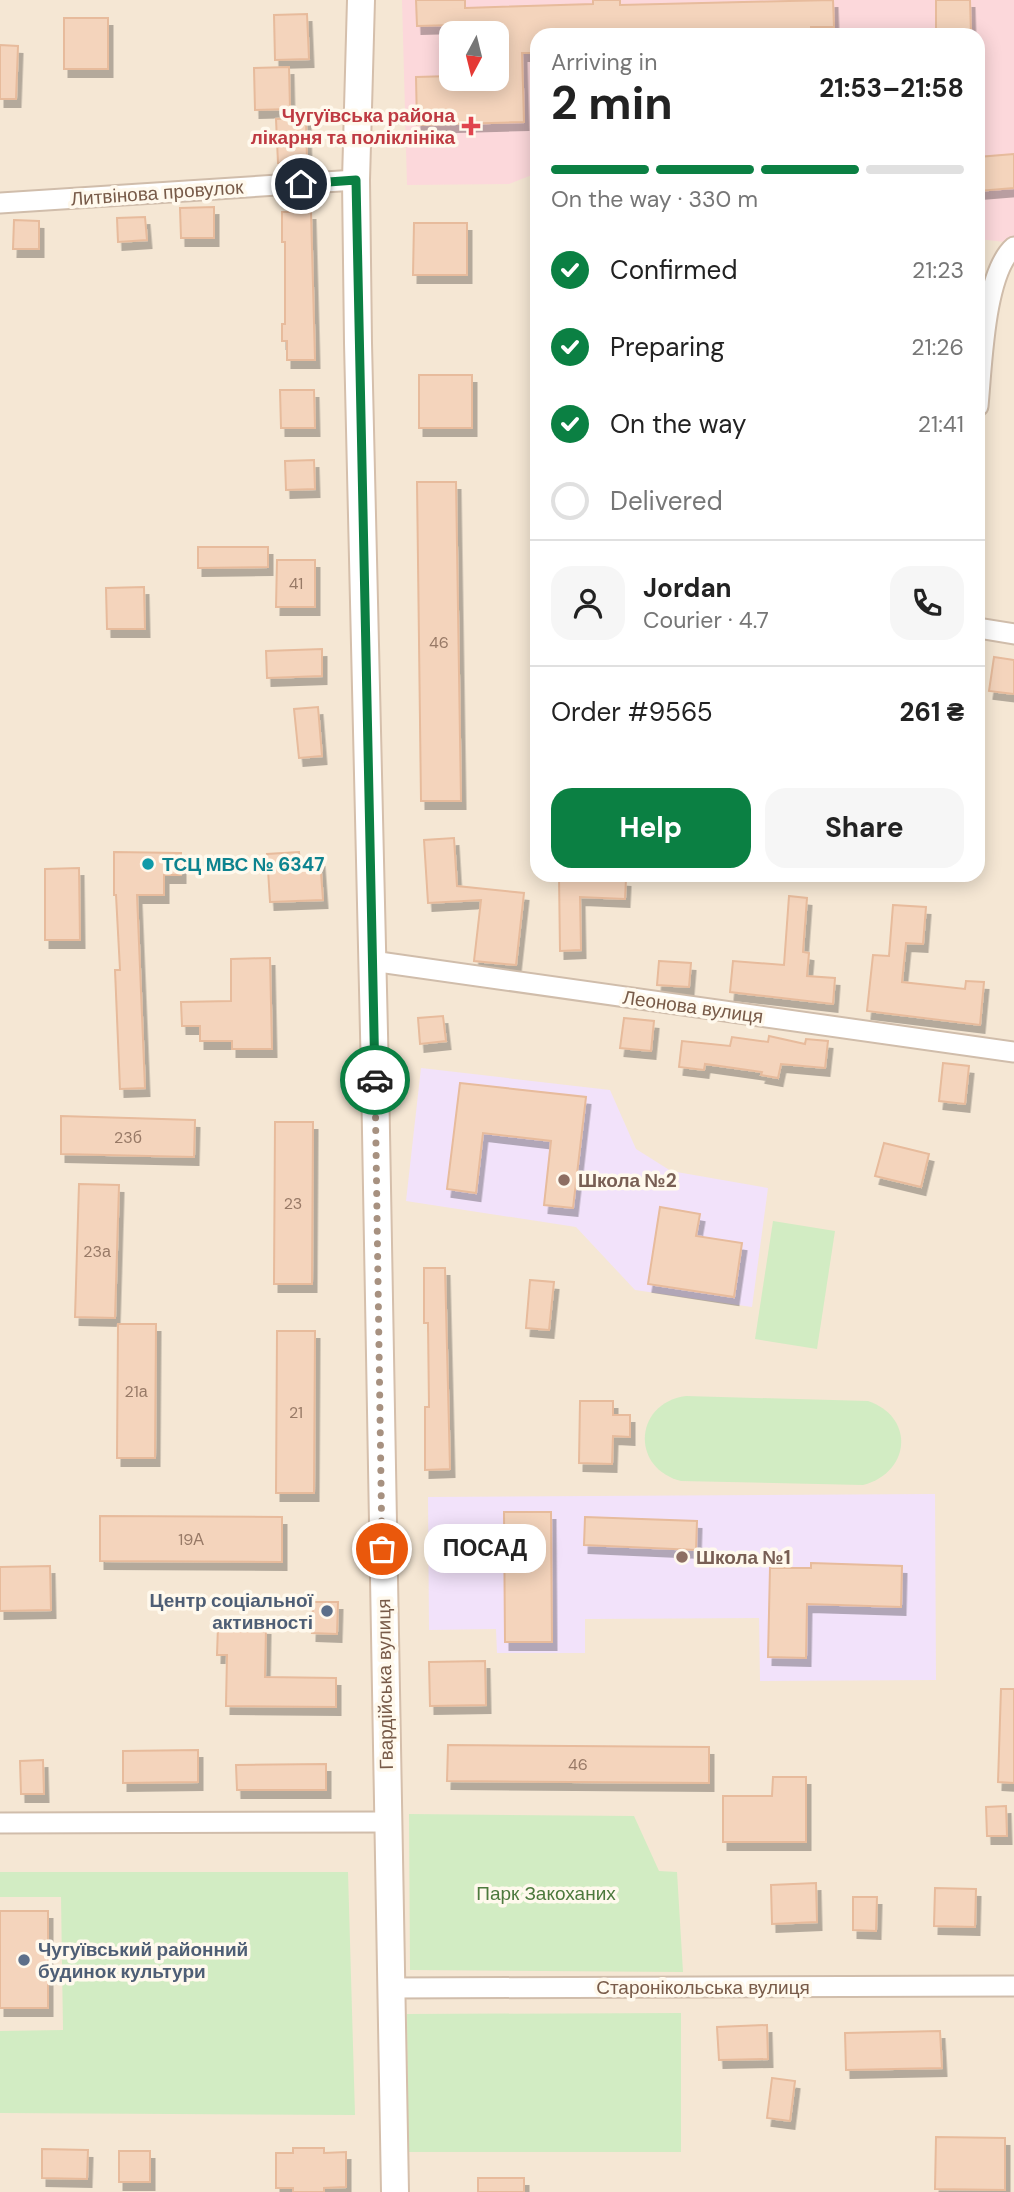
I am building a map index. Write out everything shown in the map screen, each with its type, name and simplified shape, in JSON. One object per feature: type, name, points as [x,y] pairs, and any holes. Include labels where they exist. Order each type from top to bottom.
[{"type":"street","name":"Гвардійська вулиця","points":[[361,0],[356,180],[395,2192]]},
{"type":"street","name":"Литвінова провулок","points":[[0,203],[356,180]]},
{"type":"street","points":[[985,343],[990,298],[1006,254],[1014,247]]},
{"type":"street","points":[[985,629],[1014,634]]},
{"type":"street","name":"Леонова вулиця","points":[[372,961],[1014,1052]]},
{"type":"street","points":[[0,1823],[387,1822]]},
{"type":"street","name":"Старонікольська вулиця","points":[[392,1988],[1014,1986]]},
{"type":"shaded area","points":[[0,0],[1014,0],[1014,2192],[0,2192]]},
{"type":"shaded area","name":"Чугуївська района лікарня та поліклініка","points":[[402,0],[1014,0],[1014,243],[985,240],[985,28],[530,28],[530,176],[509,184],[407,185]]},
{"type":"shaded area","name":"Школа №2","points":[[421,1068],[610,1090],[636,1149],[671,1171],[768,1188],[752,1307],[635,1290],[576,1227],[406,1201]]},
{"type":"shaded area","name":"Школа №1","points":[[935,1494],[936,1680],[760,1681],[759,1618],[585,1619],[585,1653],[497,1653],[496,1629],[429,1630],[428,1497]]},
{"type":"green space","points":[[773,1221],[835,1231],[817,1349],[755,1339]]},
{"type":"green space","points":[[686,1396],[868,1401],[894,1419],[900,1431],[898,1457],[891,1469],[863,1485],[681,1481],[664,1474],[653,1463],[646,1450],[645,1436],[648,1423],[656,1410],[669,1401]]},
{"type":"green space","name":"Парк Закоханих","points":[[409,1814],[634,1816],[659,1871],[677,1872],[683,1972],[410,1970]]},
{"type":"green space","points":[[0,1872],[348,1872],[355,2115],[0,2113],[0,2031],[63,2030],[61,1897],[0,1897]]},
{"type":"green space","points":[[681,2013],[681,2152],[408,2152],[407,2014]]},
{"type":"building","points":[[416,0],[465,0],[465,8],[593,4],[593,0],[620,0],[620,5],[833,0],[834,27],[530,28],[530,53],[522,53],[524,122],[417,125],[416,77],[439,76],[439,91],[509,91],[509,21],[439,21],[439,25],[417,26]]},
{"type":"building","points":[[936,0],[970,0],[971,28],[936,28]]},
{"type":"building","points":[[307,14],[309,59],[275,60],[274,15]]},
{"type":"building","points":[[64,18],[108,18],[108,69],[64,69]]},
{"type":"building","points":[[0,45],[18,46],[16,99],[0,99]]},
{"type":"building","points":[[289,67],[290,109],[255,110],[254,68]]},
{"type":"building","points":[[306,118],[307,162],[278,163],[276,119]]},
{"type":"building","points":[[1014,154],[1014,188],[985,190],[985,156]]},
{"type":"building","points":[[214,207],[214,238],[181,238],[180,208]]},
{"type":"building","points":[[282,212],[311,212],[315,360],[287,360],[287,341],[282,341],[282,324],[285,324],[285,242],[282,242]]},
{"type":"building","points":[[145,217],[147,240],[118,242],[117,218]]},
{"type":"building","points":[[14,220],[39,221],[39,249],[13,249]]},
{"type":"building","points":[[414,223],[467,223],[467,275],[413,275]]},
{"type":"building","points":[[419,375],[472,375],[472,428],[419,428]]},
{"type":"building","points":[[280,390],[314,390],[315,428],[281,428]]},
{"type":"building","points":[[314,460],[315,489],[286,490],[285,461]]},
{"type":"building","points":[[417,482],[456,482],[461,801],[421,801]]},
{"type":"building","points":[[198,547],[268,547],[268,567],[198,568]]},
{"type":"building","points":[[277,560],[315,560],[315,607],[276,607]]},
{"type":"building","points":[[144,587],[145,629],[107,629],[106,588]]},
{"type":"building","points":[[322,649],[322,676],[267,678],[266,651]]},
{"type":"building","points":[[994,657],[1014,660],[1014,694],[989,691]]},
{"type":"building","points":[[318,707],[322,756],[299,758],[294,709]]},
{"type":"building","points":[[454,838],[457,886],[524,893],[516,965],[474,961],[481,900],[428,903],[424,840]]},
{"type":"building","points":[[114,852],[181,853],[181,875],[164,875],[164,895],[137,895],[145,1088],[120,1089],[115,970],[120,970],[114,895]]},
{"type":"building","points":[[299,852],[300,860],[320,859],[323,900],[270,902],[267,854]]},
{"type":"building","points":[[79,868],[80,940],[45,940],[45,869]]},
{"type":"building","points":[[559,882],[626,882],[625,899],[580,897],[581,950],[560,951]]},
{"type":"building","points":[[789,896],[807,898],[803,952],[809,953],[807,976],[835,978],[833,1004],[730,992],[733,961],[784,965]]},
{"type":"building","points":[[893,905],[926,907],[923,944],[906,943],[902,982],[965,989],[966,981],[984,982],[980,1025],[867,1011],[873,955],[889,956]]},
{"type":"building","points":[[270,958],[272,1049],[232,1049],[232,1041],[200,1041],[200,1026],[182,1026],[181,1002],[231,1001],[231,959]]},
{"type":"building","points":[[659,961],[691,963],[689,987],[657,985]]},
{"type":"building","points":[[443,1016],[446,1041],[420,1044],[418,1018]]},
{"type":"building","points":[[624,1018],[654,1021],[651,1051],[620,1048]]},
{"type":"building","points":[[769,1036],[805,1044],[806,1039],[828,1041],[825,1068],[781,1064],[778,1078],[761,1075],[762,1072],[705,1064],[704,1070],[679,1067],[682,1041],[730,1046],[732,1037],[768,1042]]},
{"type":"building","points":[[943,1063],[969,1066],[965,1104],[939,1101]]},
{"type":"building","points":[[460,1083],[586,1097],[573,1208],[544,1205],[551,1141],[483,1133],[476,1193],[447,1189]]},
{"type":"building","points":[[61,1116],[195,1120],[194,1157],[61,1154]]},
{"type":"building","points":[[275,1122],[313,1122],[312,1284],[274,1284]]},
{"type":"building","points":[[884,1143],[929,1154],[921,1187],[875,1176]]},
{"type":"building","points":[[79,1184],[119,1185],[115,1318],[75,1317]]},
{"type":"building","points":[[660,1207],[700,1214],[696,1236],[742,1243],[734,1297],[648,1284]]},
{"type":"building","points":[[424,1268],[445,1268],[450,1469],[425,1470],[425,1407],[429,1407]]},
{"type":"building","points":[[530,1280],[554,1282],[549,1330],[526,1328]]},
{"type":"building","points":[[118,1324],[156,1324],[155,1458],[117,1458]]},
{"type":"building","points":[[277,1331],[315,1331],[314,1493],[276,1493]]},
{"type":"building","points":[[580,1401],[613,1401],[613,1415],[630,1415],[630,1437],[613,1436],[612,1464],[579,1463]]},
{"type":"building","points":[[504,1512],[551,1512],[552,1642],[505,1642]]},
{"type":"building","points":[[100,1516],[282,1517],[282,1562],[100,1561]]},
{"type":"building","points":[[585,1517],[697,1521],[696,1550],[584,1545]]},
{"type":"building","points":[[811,1563],[902,1566],[901,1607],[807,1604],[806,1658],[768,1657],[770,1568],[811,1568]]},
{"type":"building","points":[[50,1566],[51,1610],[0,1611],[0,1567]]},
{"type":"building","points":[[313,1602],[338,1602],[337,1634],[312,1633]]},
{"type":"building","points":[[218,1626],[266,1627],[265,1677],[336,1678],[336,1707],[226,1706],[227,1655],[217,1655]]},
{"type":"building","points":[[485,1661],[486,1705],[430,1706],[429,1662]]},
{"type":"building","points":[[1001,1689],[1014,1689],[1014,1783],[998,1782]]},
{"type":"building","points":[[448,1745],[709,1747],[709,1783],[447,1781]]},
{"type":"building","points":[[198,1750],[198,1782],[123,1783],[123,1751]]},
{"type":"building","points":[[43,1760],[44,1794],[21,1794],[20,1761]]},
{"type":"building","points":[[326,1764],[326,1790],[237,1790],[236,1765]]},
{"type":"building","points":[[773,1777],[806,1777],[806,1842],[723,1842],[723,1796],[772,1796]]},
{"type":"building","points":[[1006,1806],[1007,1836],[987,1836],[986,1807]]},
{"type":"building","points":[[816,1883],[817,1922],[772,1924],[771,1885]]},
{"type":"building","points":[[935,1888],[976,1889],[975,1927],[934,1926]]},
{"type":"building","points":[[853,1897],[877,1897],[876,1931],[853,1930]]},
{"type":"building","name":"Чугуївський районний будинок культури","points":[[0,1911],[48,1911],[48,2008],[0,2008]]},
{"type":"building","points":[[767,2025],[768,2059],[719,2060],[717,2027]]},
{"type":"building","points":[[940,2031],[942,2068],[846,2070],[845,2033]]},
{"type":"building","points":[[772,2078],[795,2081],[790,2121],[767,2118]]},
{"type":"building","points":[[936,2137],[1005,2138],[1005,2190],[935,2189]]},
{"type":"building","points":[[293,2148],[324,2148],[324,2153],[346,2152],[346,2187],[324,2188],[324,2192],[293,2192],[293,2188],[276,2188],[276,2153],[293,2153]]},
{"type":"building","points":[[42,2149],[88,2150],[87,2179],[42,2178]]},
{"type":"building","points":[[119,2151],[150,2151],[150,2182],[119,2182]]},
{"type":"building","points":[[478,2178],[524,2178],[524,2192],[478,2192]]},
{"type":"way so far","points":[[375,1080],[382,1549]]},
{"type":"place","name":"Чугуївська района лікарня та поліклініка","points":[[471,126]]},
{"type":"place","name":"ТСЦ МВС № 6347","points":[[148,864]]},
{"type":"place","name":"Школа №2","points":[[564,1180]]},
{"type":"place","name":"ПОСАД","points":[[382,1549]]},
{"type":"place","name":"Школа №1","points":[[682,1557]]},
{"type":"place","name":"Центр соціальної активності","points":[[327,1611]]},
{"type":"place","name":"Чугуївський районний будинок культури","points":[[24,1960]]},
{"type":"route","points":[[301,184],[356,180],[375,1080]]}]
